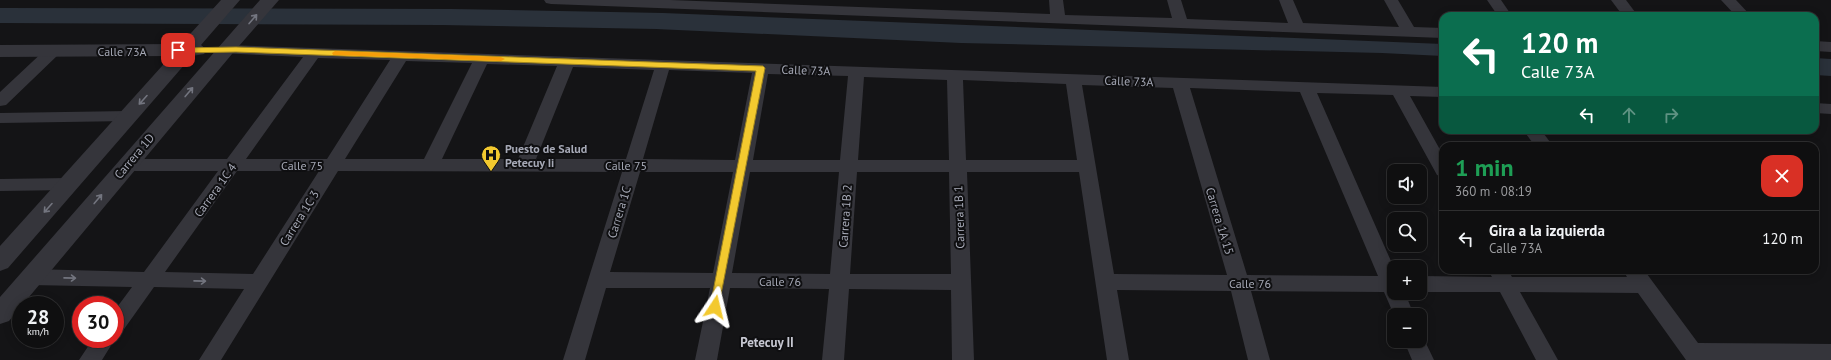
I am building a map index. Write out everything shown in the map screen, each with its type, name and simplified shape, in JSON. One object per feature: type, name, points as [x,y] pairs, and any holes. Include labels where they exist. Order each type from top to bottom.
[{"type":"street","points":[[551,0],[939,7],[1058,19],[1439,33]]},
{"type":"street","points":[[1056,0],[1058,19]]},
{"type":"street","points":[[1174,0],[1181,23]]},
{"type":"street","points":[[1286,0],[1297,27]]},
{"type":"street","points":[[1391,0],[1408,31]]},
{"type":"street","points":[[1494,0],[1503,12]]},
{"type":"street","points":[[1618,0],[1628,12]]},
{"type":"street","points":[[1728,0],[1740,12]]},
{"type":"street","points":[[1,260],[230,2]]},
{"type":"street","name":"Carrera 1D","points":[[0,314],[203,75],[268,2]]},
{"type":"street","points":[[1819,46],[1831,47]]},
{"type":"street","name":"Calle 73A","points":[[0,50],[225,50],[1439,92]]},
{"type":"street","points":[[0,101],[53,51]]},
{"type":"street","name":"Carrera 1C 4","points":[[124,314],[314,53]]},
{"type":"street","name":"Carrera 1C 3","points":[[210,360],[401,56]]},
{"type":"street","points":[[430,165],[476,67],[482,58]]},
{"type":"street","points":[[525,165],[567,61]]},
{"type":"street","name":"Carrera 1C","points":[[574,360],[663,65]]},
{"type":"street","points":[[706,360],[719,281],[760,68]]},
{"type":"street","points":[[166,75],[191,71],[203,75]]},
{"type":"street","name":"Carrera 1B 2","points":[[833,360],[856,72]]},
{"type":"street","name":"Carrera 1B 1","points":[[955,75],[963,360]]},
{"type":"street","points":[[1073,79],[1118,360]]},
{"type":"street","name":"Carrera 1A 15","points":[[1180,83],[1239,283],[1259,360]]},
{"type":"street","points":[[1306,87],[1387,272]]},
{"type":"street","points":[[1399,91],[1439,164]]},
{"type":"street","points":[[1819,108],[1831,109]]},
{"type":"street","points":[[0,118],[129,116]]},
{"type":"street","name":"Calle 75","points":[[127,165],[1087,166]]},
{"type":"street","points":[[0,185],[69,184]]},
{"type":"street","points":[[32,277],[259,282]]},
{"type":"street","points":[[1502,277],[1547,360]]},
{"type":"street","points":[[1427,283],[1502,277],[1639,278],[1695,356],[1831,352]]},
{"type":"street","name":"Calle 76","points":[[598,280],[961,282]]},
{"type":"street","name":"Calle 76","points":[[1106,282],[1239,283],[1387,288]]},
{"type":"street","points":[[90,360],[99,348]]},
{"type":"street","points":[[1418,348],[1423,360]]},
{"type":"shaded area","points":[[0,8],[452,9],[663,13],[1439,44],[1439,56],[1382,53],[961,43],[656,29],[442,25],[0,23]]},
{"type":"shaded area","points":[[1819,58],[1831,59],[1831,76],[1819,75]]},
{"type":"slow traffic","points":[[335,53],[501,59]]},
{"type":"place","name":"Puesto de Salud Petecuy Ii","points":[[491,172]]},
{"type":"district","name":"Petecuy II","points":[[767,342]]},
{"type":"route","points":[[178,50],[236,50],[760,68],[715,307]]}]
